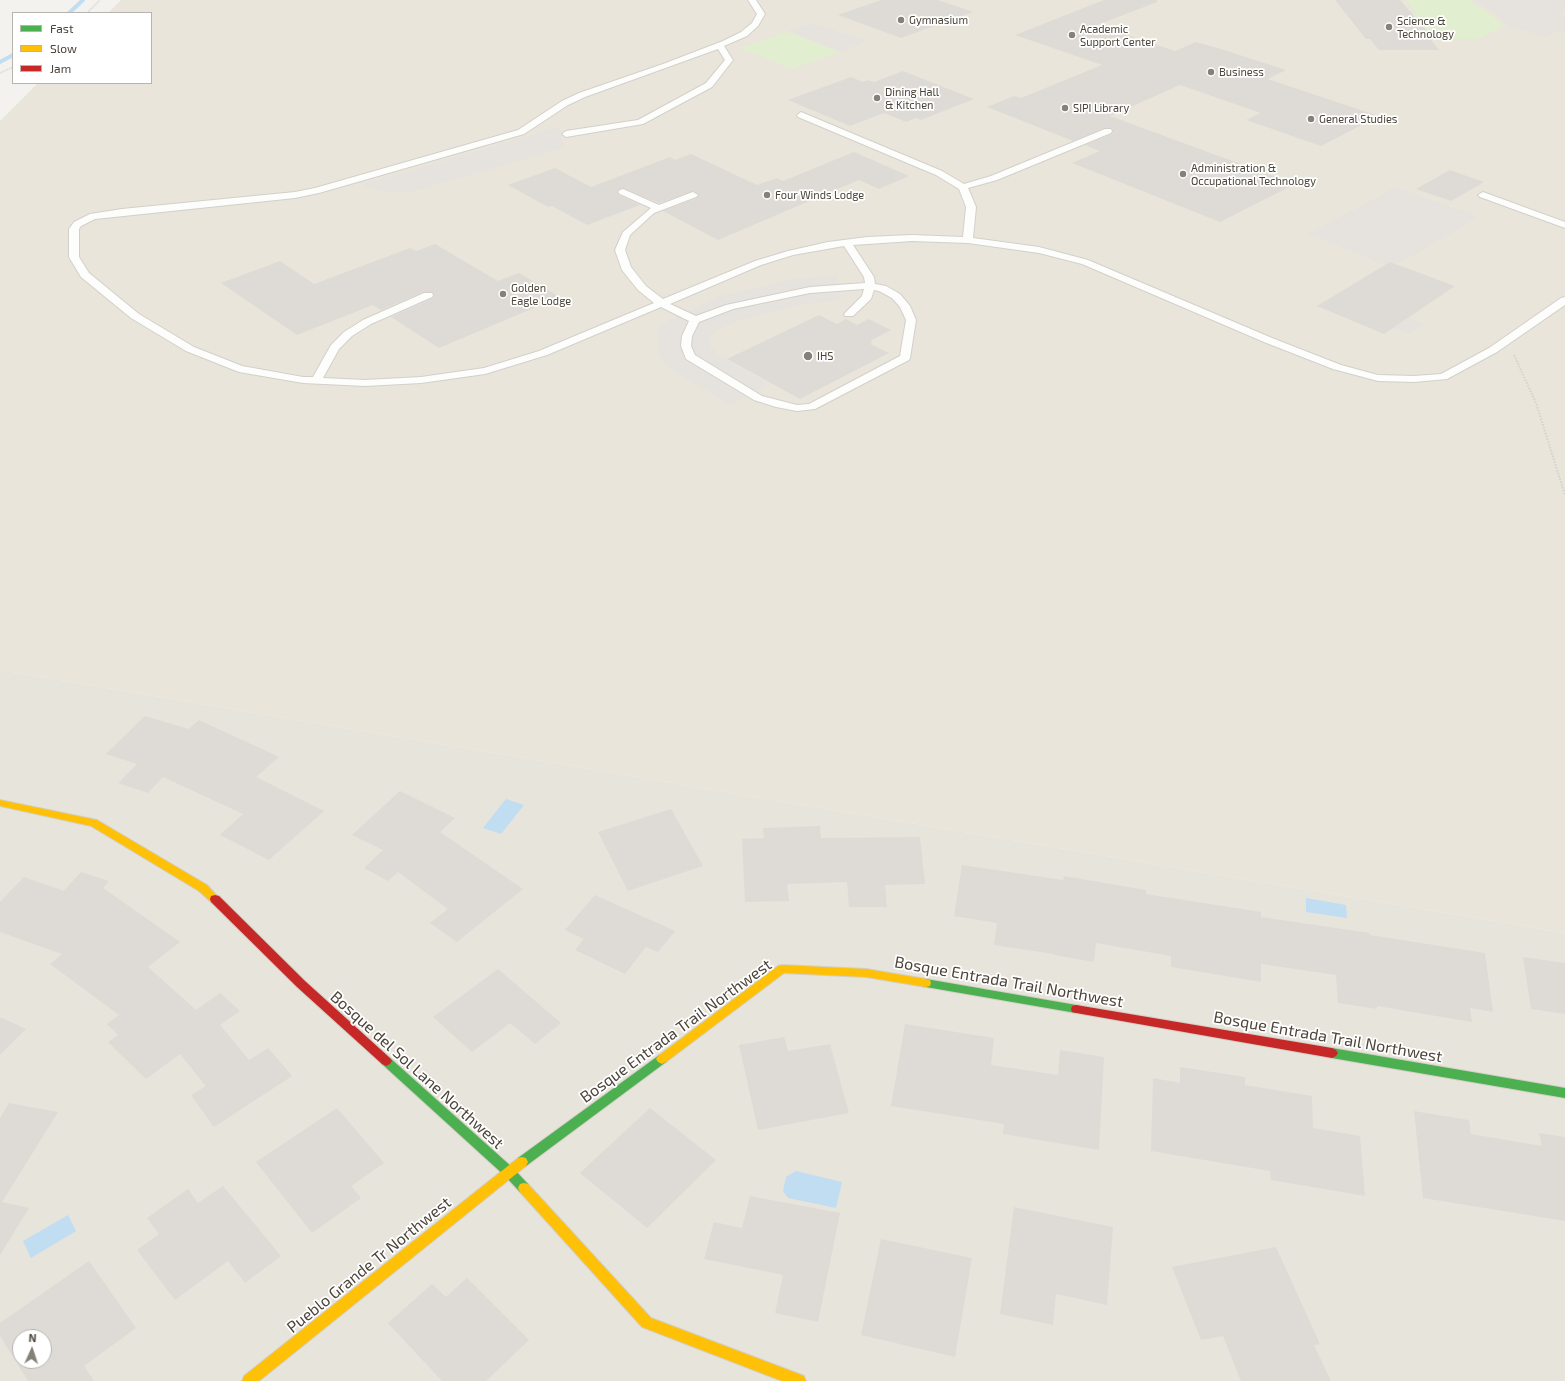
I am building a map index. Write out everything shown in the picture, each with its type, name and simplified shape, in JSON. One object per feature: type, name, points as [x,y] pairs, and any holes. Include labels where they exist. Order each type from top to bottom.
[{"type":"street","name":"Bosque del Sol Lane Northwest","points":[[0,803],[94,823],[203,888],[301,984],[508,1172],[647,1323],[799,1381]]},
{"type":"street","name":"Bosque Entrada Trail Northwest","points":[[508,1172],[782,969],[866,973],[1565,1093]]},
{"type":"street","name":"Pueblo Grande Tr Northwest","points":[[249,1381],[508,1172]]},
{"type":"lane","points":[[752,0],[758,6],[761,14],[755,24],[744,34],[720,46],[565,102],[521,132],[316,191],[278,198],[93,216],[77,224],[74,229],[74,257],[85,274],[135,316],[190,349],[239,369],[302,380],[365,384],[407,381],[485,371],[543,353],[758,263],[792,253],[847,243],[912,238],[968,240],[1039,250],[1085,262],[1268,340],[1337,367],[1378,378],[1414,380],[1443,377],[1493,350],[1565,300]]},
{"type":"lane","points":[[566,134],[640,122],[709,85],[729,60],[720,46]]},
{"type":"lane","points":[[800,115],[940,172],[963,186],[971,207],[968,240]]},
{"type":"lane","points":[[963,186],[994,178],[1108,131]]},
{"type":"lane","points":[[623,192],[659,208]]},
{"type":"lane","points":[[693,195],[652,211],[626,234],[620,250],[626,268],[642,288],[662,303],[695,320]]},
{"type":"lane","points":[[1483,196],[1565,225]]},
{"type":"lane","points":[[847,243],[870,277],[870,287],[867,297],[860,306],[849,314]]},
{"type":"lane","points":[[834,287],[870,287],[882,288],[896,296],[906,306],[911,320],[905,358],[811,407],[797,408],[780,405],[758,398],[690,357],[686,346],[687,336],[695,320],[730,307],[810,290],[834,287]]},
{"type":"lane","points":[[316,381],[336,346],[348,334],[367,322],[428,295]]},
{"type":"path","points":[[88,12],[100,0]]},
{"type":"path","points":[[0,74],[12,68]]},
{"type":"path","points":[[1508,340],[1536,403],[1565,495]]},
{"type":"shaded area","points":[[121,0],[1565,0],[1565,933],[0,670],[0,121],[37,84],[152,84],[152,12],[109,12]]},
{"type":"shaded area","points":[[1474,0],[1565,0],[1565,10],[1558,14],[1565,16],[1565,32],[1553,33],[1546,37],[1508,26],[1493,12]]},
{"type":"shaded area","points":[[811,23],[867,41],[842,52],[788,31]]},
{"type":"shaded area","points":[[559,127],[564,148],[411,192],[396,193],[366,187],[363,184]]},
{"type":"shaded area","points":[[1396,187],[1479,217],[1398,264],[1391,262],[1385,265],[1308,234]]},
{"type":"shaded area","points":[[837,275],[840,300],[797,305],[738,321],[713,333],[709,340],[711,347],[716,353],[769,384],[731,405],[673,371],[663,362],[657,351],[657,327],[719,296],[798,278]]},
{"type":"shaded area","points":[[1409,318],[1425,324],[1409,334],[1393,328]]},
{"type":"shaded area","points":[[0,670],[1565,933],[1565,1381],[0,1381]]},
{"type":"green space","points":[[1405,0],[1469,0],[1493,16],[1504,26],[1479,39],[1434,39],[1412,14],[1417,14]]},
{"type":"green space","points":[[788,32],[840,52],[792,69],[740,48]]},
{"type":"water","points":[[506,799],[524,805],[501,834],[483,828]]},
{"type":"water","points":[[1306,898],[1346,905],[1347,918],[1306,912]]},
{"type":"water","points":[[796,1171],[842,1182],[836,1208],[788,1198],[783,1191],[786,1177]]},
{"type":"water","points":[[68,1215],[76,1231],[31,1258],[23,1241]]},
{"type":"building","name":"Gymnasium","points":[[881,0],[938,0],[973,12],[901,38],[838,15]]},
{"type":"building","points":[[1104,0],[1157,0],[1157,2],[1097,25],[1175,51],[1196,42],[1221,49],[1286,70],[1268,79],[1379,116],[1321,146],[1246,120],[1261,113],[1180,85],[1110,116],[1295,184],[1220,222],[1072,163],[1100,151],[1085,145],[1112,134],[1112,128],[1104,128],[1073,141],[987,107],[1014,96],[1021,98],[1102,65],[1015,35]]},
{"type":"building","name":"Science & Technology","points":[[1335,0],[1400,0],[1434,39],[1430,39],[1439,50],[1379,50],[1370,39],[1366,39]]},
{"type":"building","name":"Dining Hall & Kitchen","points":[[903,71],[974,99],[921,120],[916,118],[906,122],[884,113],[850,126],[788,100],[851,77],[863,82],[868,80],[874,82]]},
{"type":"building","name":"Four Winds Lodge","points":[[854,152],[909,176],[879,189],[859,180],[718,240],[663,211],[697,198],[699,195],[694,191],[659,203],[623,188],[617,191],[619,195],[640,205],[587,225],[552,206],[548,207],[508,185],[555,168],[591,187],[670,157],[675,160],[691,154],[757,185],[777,178],[783,181]]},
{"type":"building","points":[[1450,170],[1484,182],[1451,201],[1416,189]]},
{"type":"building","name":"Golden Eagle Lodge","points":[[435,244],[498,281],[519,273],[560,297],[439,348],[391,317],[433,298],[434,294],[432,292],[423,292],[381,310],[373,305],[297,335],[221,283],[280,261],[314,284],[410,248],[416,251]]},
{"type":"building","points":[[1390,262],[1455,286],[1384,334],[1317,306]]},
{"type":"building","name":"IHS","points":[[819,315],[837,324],[846,319],[857,325],[869,319],[891,330],[870,341],[873,342],[870,344],[889,353],[800,399],[727,359]]},
{"type":"building","points":[[145,716],[189,729],[199,720],[279,757],[256,777],[324,811],[269,860],[220,835],[243,814],[163,777],[148,793],[118,783],[137,764],[106,754]]},
{"type":"building","points":[[400,791],[455,818],[440,832],[523,889],[457,942],[430,923],[448,909],[398,872],[388,881],[364,868],[383,850],[352,835]]},
{"type":"building","points":[[671,809],[703,866],[628,891],[598,832]]},
{"type":"building","points":[[820,826],[821,838],[920,837],[925,884],[885,885],[887,907],[849,907],[847,882],[787,884],[789,901],[745,902],[742,839],[764,838],[763,828]]},
{"type":"building","points":[[962,865],[1063,880],[1064,876],[1146,890],[1146,894],[1261,912],[1261,917],[1370,933],[1370,935],[1485,953],[1493,1012],[1470,1008],[1472,1022],[1377,1006],[1377,1009],[1338,1003],[1336,975],[1261,964],[1261,982],[1171,967],[1171,956],[1096,943],[1094,962],[994,945],[997,923],[954,916]]},
{"type":"building","points":[[81,872],[109,881],[103,888],[180,942],[148,967],[196,1010],[220,993],[240,1011],[220,1025],[249,1060],[268,1048],[292,1076],[214,1127],[191,1095],[206,1086],[180,1054],[146,1079],[108,1042],[118,1035],[107,1024],[119,1015],[50,964],[62,954],[0,932],[0,902],[24,877],[64,891]]},
{"type":"building","points":[[595,895],[675,931],[658,952],[646,947],[625,974],[575,950],[584,939],[565,930]]},
{"type":"building","points":[[1523,957],[1565,963],[1565,1014],[1531,1009]]},
{"type":"building","points":[[498,969],[561,1023],[535,1044],[510,1023],[472,1052],[433,1017]]},
{"type":"building","points":[[0,1017],[26,1029],[0,1055]]},
{"type":"building","points":[[905,1024],[994,1038],[991,1065],[1058,1075],[1060,1050],[1104,1057],[1099,1150],[1003,1134],[1004,1124],[891,1106]]},
{"type":"building","points":[[784,1037],[788,1051],[830,1044],[849,1113],[758,1130],[739,1045]]},
{"type":"building","points":[[1180,1067],[1245,1077],[1245,1085],[1312,1096],[1313,1128],[1360,1136],[1365,1196],[1271,1180],[1270,1171],[1151,1151],[1153,1078],[1180,1083]]},
{"type":"building","points":[[9,1103],[58,1112],[2,1202],[29,1208],[0,1255],[0,1118]]},
{"type":"building","points":[[337,1108],[384,1163],[351,1186],[361,1198],[312,1233],[256,1162]]},
{"type":"building","points":[[650,1108],[716,1160],[647,1228],[580,1173]]},
{"type":"building","points":[[1414,1111],[1469,1120],[1471,1134],[1542,1146],[1539,1133],[1565,1137],[1565,1221],[1423,1198]]},
{"type":"building","points":[[223,1186],[281,1256],[245,1283],[228,1261],[175,1300],[137,1250],[159,1234],[147,1218],[188,1189],[198,1203]]},
{"type":"building","points":[[750,1196],[840,1213],[818,1322],[775,1313],[783,1275],[704,1259],[714,1222],[742,1228]]},
{"type":"building","points":[[1014,1207],[1113,1227],[1107,1305],[1056,1294],[1053,1325],[1000,1314]]},
{"type":"building","points":[[881,1239],[972,1258],[955,1357],[861,1335]]},
{"type":"building","points":[[1276,1247],[1320,1344],[1314,1345],[1331,1381],[1241,1381],[1223,1336],[1201,1340],[1172,1267]]},
{"type":"building","points":[[89,1261],[136,1328],[84,1366],[94,1381],[28,1381],[21,1369],[52,1369],[52,1329],[12,1329],[12,1355],[0,1336],[0,1323]]},
{"type":"building","points":[[467,1278],[529,1340],[486,1381],[442,1381],[388,1323],[432,1284],[446,1297]]},
{"type":"waterway","points":[[70,12],[83,0]]},
{"type":"waterway","points":[[0,62],[12,56]]},
{"type":"traffic: fast","points":[[926,983],[1076,1009]]},
{"type":"traffic: fast","points":[[1332,1053],[1565,1093]]},
{"type":"traffic: fast","points":[[522,1162],[662,1059]]},
{"type":"traffic: fast","points":[[386,1061],[509,1172],[524,1188]]},
{"type":"traffic: slow","points":[[0,803],[94,823],[203,888],[215,899]]},
{"type":"traffic: slow","points":[[662,1059],[782,969],[866,973],[926,983]]},
{"type":"traffic: slow","points":[[249,1381],[522,1162]]},
{"type":"traffic: slow","points":[[524,1188],[647,1323],[799,1381]]},
{"type":"traffic: jam","points":[[215,899],[301,984],[386,1061]]},
{"type":"traffic: jam","points":[[1076,1009],[1332,1053]]},
{"type":"place","name":"Gymnasium","points":[[901,20]]},
{"type":"place","name":"Science & Technology","points":[[1389,27]]},
{"type":"place","name":"Academic Support Center","points":[[1072,35]]},
{"type":"place","name":"Business","points":[[1211,72]]},
{"type":"place","name":"Dining Hall & Kitchen","points":[[877,98]]},
{"type":"place","name":"SIPI Library","points":[[1065,108]]},
{"type":"place","name":"General Studies","points":[[1311,119]]},
{"type":"place","name":"Administration & Occupational Technology","points":[[1183,174]]},
{"type":"place","name":"Four Winds Lodge","points":[[767,195]]},
{"type":"place","name":"Golden Eagle Lodge","points":[[503,294]]},
{"type":"place","name":"IHS","points":[[808,356]]}]
